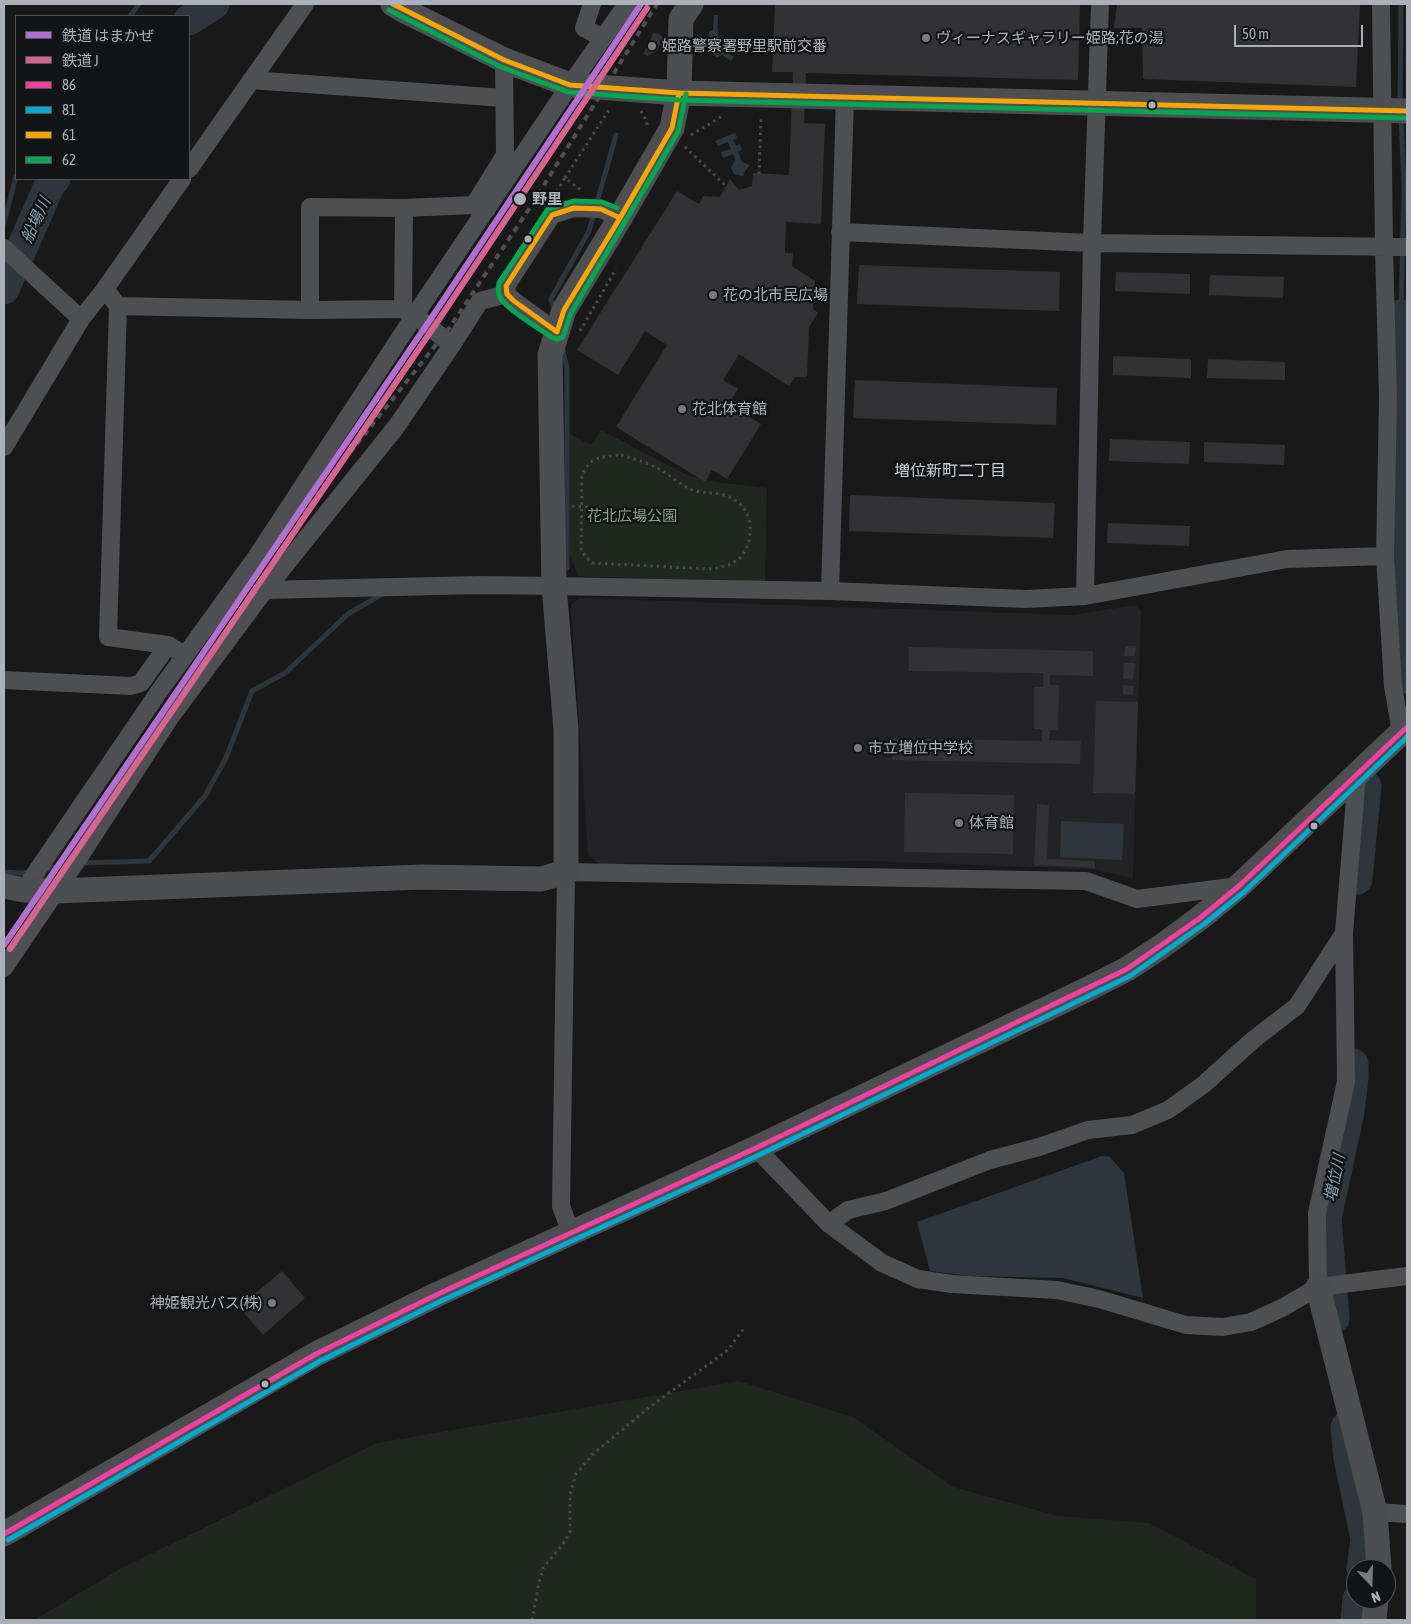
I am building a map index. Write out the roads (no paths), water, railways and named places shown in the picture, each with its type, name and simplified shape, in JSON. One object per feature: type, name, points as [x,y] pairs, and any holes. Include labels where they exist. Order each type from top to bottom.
[{"type":"street","points":[[190,168],[304,4]]},
{"type":"street","points":[[393,4],[504,60],[570,85],[679,93],[1407,111]]},
{"type":"street","points":[[592,4],[584,28],[603,38]]},
{"type":"street","points":[[14,888],[257,556],[409,312],[480,207],[627,4]]},
{"type":"street","points":[[571,1233],[562,1206],[566,730],[554,586],[550,355],[567,334],[564,310],[672,128],[679,93],[681,19],[691,4]]},
{"type":"street","points":[[1085,596],[1092,243],[1100,4]]},
{"type":"street","points":[[4,1534],[316,1354],[438,1294],[756,1148],[1080,994],[1128,969],[1200,918],[1239,886],[1404,730],[1393,686],[1385,556],[1388,398],[1381,4]]},
{"type":"street","points":[[480,207],[505,155],[504,60]]},
{"type":"street","points":[[251,80],[504,98]]},
{"type":"street","points":[[830,592],[845,97]]},
{"type":"street","points":[[4,447],[81,319],[105,289],[181,180]]},
{"type":"street","points":[[310,310],[310,207],[480,207]]},
{"type":"street","points":[[404,208],[409,312]]},
{"type":"street","points":[[567,334],[514,302],[507,294],[506,286],[552,215],[574,208],[582,208],[600,209],[620,218]]},
{"type":"street","points":[[840,232],[1092,243],[1407,247]]},
{"type":"street","points":[[5,249],[81,319]]},
{"type":"street","points":[[105,289],[118,306],[108,636],[168,645],[186,655]]},
{"type":"street","points":[[4,968],[169,719],[265,590],[396,426],[480,301],[507,294]]},
{"type":"street","points":[[118,306],[409,312],[452,345]]},
{"type":"street","points":[[265,590],[480,585],[830,592],[1026,599],[1085,596],[1287,559],[1385,556]]},
{"type":"street","points":[[4,680],[131,686],[142,683],[168,645]]},
{"type":"street","points":[[1357,775],[1344,933],[1346,1082],[1318,1214],[1318,1287],[1375,1512],[1378,1559]]},
{"type":"street","points":[[14,888],[55,892],[422,877],[541,879],[566,872],[1086,881],[1138,899],[1239,886]]},
{"type":"street","points":[[829,1224],[848,1210],[886,1202],[990,1160],[1040,1147],[1088,1130],[1132,1125],[1168,1110],[1203,1084],[1253,1040],[1296,1006],[1344,933]]},
{"type":"street","points":[[756,1148],[829,1224],[882,1263],[918,1279],[952,1284],[1057,1290],[1099,1299],[1186,1325],[1223,1327],[1251,1322],[1282,1308],[1318,1287],[1407,1276]]},
{"type":"street","points":[[1375,1512],[1407,1514]]},
{"type":"waterway","points":[[131,15],[139,4]]},
{"type":"waterway","name":"船場川","points":[[190,19],[214,4]]},
{"type":"waterway","points":[[1400,103],[1401,4]]},
{"type":"waterway","points":[[1401,117],[1404,184],[1401,315],[1407,330]]},
{"type":"waterway","points":[[554,309],[551,299],[589,231],[616,135]]},
{"type":"waterway","points":[[4,223],[15,180]]},
{"type":"waterway","name":"船場川","points":[[4,289],[50,184],[54,180]]},
{"type":"waterway","points":[[1401,315],[1399,528],[1405,678]]},
{"type":"waterway","points":[[561,572],[567,568],[567,368],[562,347]]},
{"type":"waterway","points":[[81,863],[149,861],[205,796],[226,758],[252,691],[285,673],[348,614],[384,593]]},
{"type":"waterway","name":"増位川","points":[[1357,879],[1366,786]]},
{"type":"waterway","points":[[44,869],[67,865]]},
{"type":"waterway","points":[[4,872],[31,872]]},
{"type":"waterway","name":"増位川","points":[[1334,1318],[1326,1218],[1349,1112],[1353,1064]]},
{"type":"waterway","name":"増位川","points":[[1346,1427],[1349,1458],[1366,1539],[1363,1559]]},
{"type":"waterway","name":"増位川","points":[[1356,1620],[1357,1609]]},
{"type":"railway","points":[[275,547],[450,327],[529,209],[657,4]]},
{"type":"rail line","name":"はまかぜ","points":[[4,945],[434,314],[641,4]]},
{"type":"rail line","name":"J","points":[[10,949],[440,318],[647,8]]},
{"type":"place","name":"ヴィーナスギャラリー姫路;花の湯","points":[[926,38]]},
{"type":"place","name":"姫路警察署野里駅前交番","points":[[652,46]]},
{"type":"place","name":"野里","points":[[520,199]]},
{"type":"place","name":"花の北市民広場","points":[[713,295]]},
{"type":"place","name":"花北体育館","points":[[682,409]]},
{"type":"place","name":"市立増位中学校","points":[[858,748]]},
{"type":"place","name":"体育館","points":[[959,823]]},
{"type":"place","name":"神姫観光バス(株)","points":[[272,1303]]},
{"type":"district","name":"増位新町二丁目","points":[[950,471]]},
{"type":"park label","name":"花北広場公園","points":[[632,516]]}]
